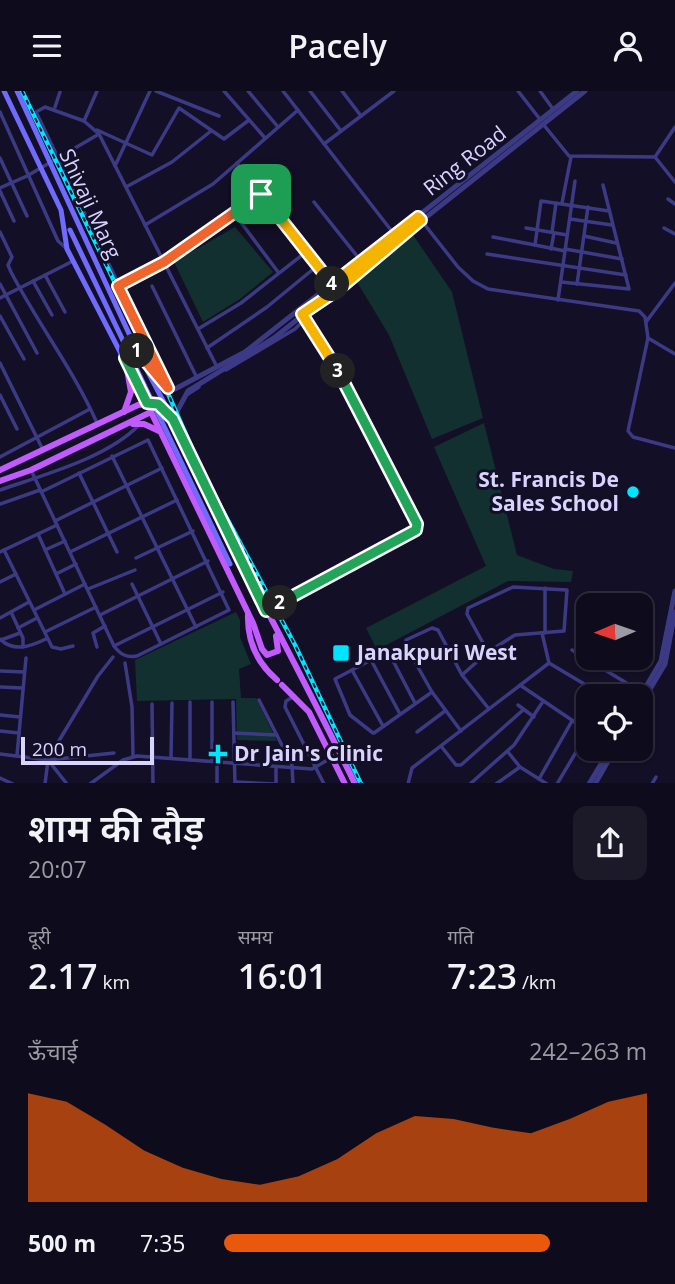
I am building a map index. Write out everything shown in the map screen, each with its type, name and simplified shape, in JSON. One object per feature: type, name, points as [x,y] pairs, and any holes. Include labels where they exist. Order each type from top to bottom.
[{"type":"main road","name":"Shivaji Marg","points":[[4,91],[61,210],[67,249],[125,358],[248,612],[253,647],[263,665],[309,712],[345,783]]},
{"type":"main road","name":"Shivaji Marg","points":[[17,91],[53,160],[137,351],[266,611],[297,663],[355,783]]},
{"type":"main road","points":[[61,210],[230,564],[232,581]]},
{"type":"main road","points":[[124,411],[131,392],[125,358],[128,348],[137,351]]},
{"type":"main road","points":[[0,470],[44,452],[124,411],[147,403],[158,404],[173,419]]},
{"type":"main road","points":[[0,481],[31,470],[151,412]]},
{"type":"main road","points":[[126,425],[141,423],[160,432]]},
{"type":"main road","points":[[168,448],[168,441],[173,436],[183,441]]},
{"type":"main road","points":[[248,612],[263,652],[272,655],[279,646],[266,611]]},
{"type":"street","points":[[84,121],[97,91]]},
{"type":"street","points":[[115,166],[150,91]]},
{"type":"street","points":[[156,91],[219,116]]},
{"type":"street","points":[[224,91],[265,138]]},
{"type":"street","points":[[248,91],[278,127]]},
{"type":"street","points":[[283,91],[395,236]]},
{"type":"street","points":[[310,91],[341,131]]},
{"type":"street","points":[[342,91],[361,116]]},
{"type":"street","points":[[324,144],[394,91]]},
{"type":"street","points":[[518,91],[540,122],[571,156],[655,157]]},
{"type":"street","points":[[540,91],[554,110]]},
{"type":"street","name":"Ring Road","points":[[168,388],[187,389],[248,357],[339,289],[577,91]]},
{"type":"street","name":"Ring Road","points":[[540,122],[585,91]]},
{"type":"street","points":[[54,108],[60,92]]},
{"type":"street","points":[[168,388],[53,160],[36,112],[45,107],[84,121],[99,134],[217,367]]},
{"type":"street","points":[[92,127],[152,155],[178,108],[224,139],[249,120]]},
{"type":"street","points":[[145,225],[197,195],[298,110]]},
{"type":"street","points":[[1,115],[58,241],[67,249]]},
{"type":"street","points":[[30,118],[37,115]]},
{"type":"street","points":[[655,157],[675,127]]},
{"type":"street","points":[[126,187],[172,162],[211,131]]},
{"type":"street","points":[[14,221],[0,189],[99,134]]},
{"type":"street","points":[[562,203],[571,156]]},
{"type":"street","points":[[655,157],[675,182]]},
{"type":"street","points":[[0,158],[27,216]]},
{"type":"street","points":[[237,163],[332,285]]},
{"type":"street","points":[[558,300],[575,181]]},
{"type":"street","points":[[561,282],[629,289],[603,185]]},
{"type":"street","points":[[118,286],[164,262],[261,194]]},
{"type":"street","points":[[668,198],[675,204]]},
{"type":"street","points":[[314,202],[362,263]]},
{"type":"street","points":[[535,245],[540,202],[609,211]]},
{"type":"street","points":[[551,249],[556,203]]},
{"type":"street","points":[[577,284],[588,207]]},
{"type":"street","points":[[234,213],[278,272]]},
{"type":"street","points":[[420,219],[473,281],[503,292],[639,311],[646,323],[648,338],[628,431],[633,437],[675,448]]},
{"type":"street","name":"Ring Road","points":[[173,419],[182,397],[197,378],[246,352],[420,219]]},
{"type":"street","points":[[570,219],[612,225]]},
{"type":"street","points":[[526,228],[567,235]]},
{"type":"street","points":[[664,228],[675,234]]},
{"type":"street","points":[[0,232],[12,257],[9,267],[42,329],[60,350],[97,425]]},
{"type":"street","points":[[584,236],[617,243]]},
{"type":"street","points":[[494,237],[551,249],[622,259]]},
{"type":"street","points":[[198,329],[241,303],[306,252]]},
{"type":"street","points":[[487,254],[626,275]]},
{"type":"street","points":[[0,298],[73,261]]},
{"type":"street","points":[[208,348],[267,307],[317,265]]},
{"type":"street","points":[[45,275],[65,312]]},
{"type":"street","points":[[33,281],[52,315]]},
{"type":"street","points":[[646,323],[675,283]]},
{"type":"street","points":[[0,284],[37,353]]},
{"type":"street","points":[[152,286],[197,378]]},
{"type":"street","points":[[0,316],[24,359]]},
{"type":"street","points":[[182,397],[295,329],[304,316],[327,350],[417,524],[416,530],[266,611]]},
{"type":"street","points":[[648,338],[675,354]]},
{"type":"street","points":[[137,351],[168,388]]},
{"type":"street","points":[[0,363],[39,436],[44,452]]},
{"type":"street","points":[[0,376],[5,373]]},
{"type":"street","points":[[0,395],[17,429]]},
{"type":"street","points":[[0,457],[90,409]]},
{"type":"street","points":[[0,490],[125,438],[141,423]]},
{"type":"street","points":[[0,504],[41,491],[146,439],[223,592],[229,605],[227,613],[132,657],[125,656],[114,646],[88,589],[41,491],[34,478],[31,470]]},
{"type":"street","points":[[112,456],[196,627]]},
{"type":"street","points":[[73,646],[55,649],[2,551],[162,468]]},
{"type":"street","points":[[79,473],[117,552]]},
{"type":"street","points":[[70,552],[177,499]]},
{"type":"street","points":[[136,558],[193,531]]},
{"type":"street","points":[[38,534],[65,594]]},
{"type":"street","points":[[45,550],[65,541]]},
{"type":"street","points":[[100,615],[208,561]]},
{"type":"street","points":[[56,574],[76,564]]},
{"type":"street","points":[[88,589],[135,570]]},
{"type":"street","points":[[0,582],[16,574]]},
{"type":"street","points":[[34,610],[85,584]]},
{"type":"street","points":[[132,584],[162,644]]},
{"type":"street","points":[[462,675],[488,652],[515,635],[564,631],[568,593],[564,589],[513,587],[468,608],[467,614],[488,652]]},
{"type":"street","points":[[545,588],[543,633],[549,663],[584,684]]},
{"type":"street","points":[[648,684],[661,661],[675,591]]},
{"type":"street","points":[[114,646],[223,592]]},
{"type":"street","points":[[0,618],[29,602]]},
{"type":"street","points":[[44,632],[96,607]]},
{"type":"street","points":[[11,612],[23,647]]},
{"type":"street","points":[[653,684],[665,664],[675,612]]},
{"type":"street","points":[[0,640],[37,618]]},
{"type":"street","points":[[97,647],[93,633],[105,626]]},
{"type":"street","points":[[461,731],[432,692],[406,646],[406,641],[436,628],[462,675],[489,709]]},
{"type":"street","points":[[0,640],[23,647],[47,638]]},
{"type":"street","points":[[572,650],[626,684]]},
{"type":"street","points":[[390,655],[415,704]]},
{"type":"street","points":[[44,783],[48,760],[97,677],[113,657]]},
{"type":"street","points":[[17,755],[26,658]]},
{"type":"street","points":[[400,714],[373,661],[369,660],[335,679],[350,715],[373,733],[432,692]]},
{"type":"street","points":[[125,663],[132,707],[135,756]]},
{"type":"street","points":[[408,783],[412,768],[549,663]]},
{"type":"street","points":[[352,669],[383,726]]},
{"type":"street","points":[[0,671],[24,672]]},
{"type":"street","points":[[520,685],[542,703],[576,724]]},
{"type":"street","points":[[0,687],[23,688]]},
{"type":"street","points":[[295,697],[286,701],[285,707],[324,783]]},
{"type":"street","points":[[259,700],[293,768],[293,783]]},
{"type":"street","points":[[190,702],[190,760]]},
{"type":"street","points":[[212,702],[217,783]]},
{"type":"street","points":[[233,702],[234,783],[275,783],[276,767]]},
{"type":"street","points":[[152,703],[153,783]]},
{"type":"street","points":[[171,758],[172,703]]},
{"type":"street","points":[[470,783],[508,751],[542,703]]},
{"type":"street","points":[[518,705],[534,717]]},
{"type":"street","points":[[441,746],[456,765],[461,765],[523,709]]},
{"type":"street","points":[[417,732],[445,711]]},
{"type":"street","points":[[0,715],[20,717]]},
{"type":"street","points":[[539,779],[572,721]]},
{"type":"street","points":[[0,731],[19,733]]},
{"type":"street","points":[[234,733],[277,735]]},
{"type":"street","points":[[508,751],[520,767],[547,783]]},
{"type":"street","points":[[557,783],[576,751]]},
{"type":"street","points":[[0,754],[48,760],[114,753]]},
{"type":"street","points":[[90,783],[135,756],[317,769],[332,758]]},
{"type":"street","points":[[48,760],[67,783]]},
{"type":"street","points":[[589,783],[603,761]]},
{"type":"street","points":[[595,783],[608,761]]},
{"type":"street","points":[[496,783],[520,767]]},
{"type":"street","points":[[652,783],[656,776]]},
{"type":"street","points":[[0,778],[13,783]]},
{"type":"green space","points":[[235,227],[273,272],[240,299],[203,322],[174,262]]},
{"type":"green space","points":[[413,235],[452,292],[483,418],[432,439],[389,335],[357,282]]},
{"type":"green space","points":[[484,423],[517,555],[554,569],[573,571],[571,582],[508,581],[377,650],[366,628],[486,566],[434,447]]},
{"type":"green space","points":[[236,612],[240,620],[240,637],[251,664],[239,669],[241,698],[256,698],[277,741],[237,740],[236,699],[137,701],[135,660]]},
{"type":"railway","points":[[22,91],[163,382],[204,476],[295,645],[361,783]]},
{"type":"place","name":"St. Francis De Sales School","points":[[633,492]]},
{"type":"place","name":"Janakpuri West","points":[[341,653]]},
{"type":"place","name":"Dr Jain's Clinic","points":[[218,754]]},
{"type":"route","points":[[261,194],[332,285],[418,217],[421,220],[339,289],[302,314],[327,350],[417,524],[416,530],[413,535],[266,611],[173,419],[158,404],[147,403],[125,358],[126,349],[134,349],[168,388],[118,286],[164,262],[261,194]]}]
